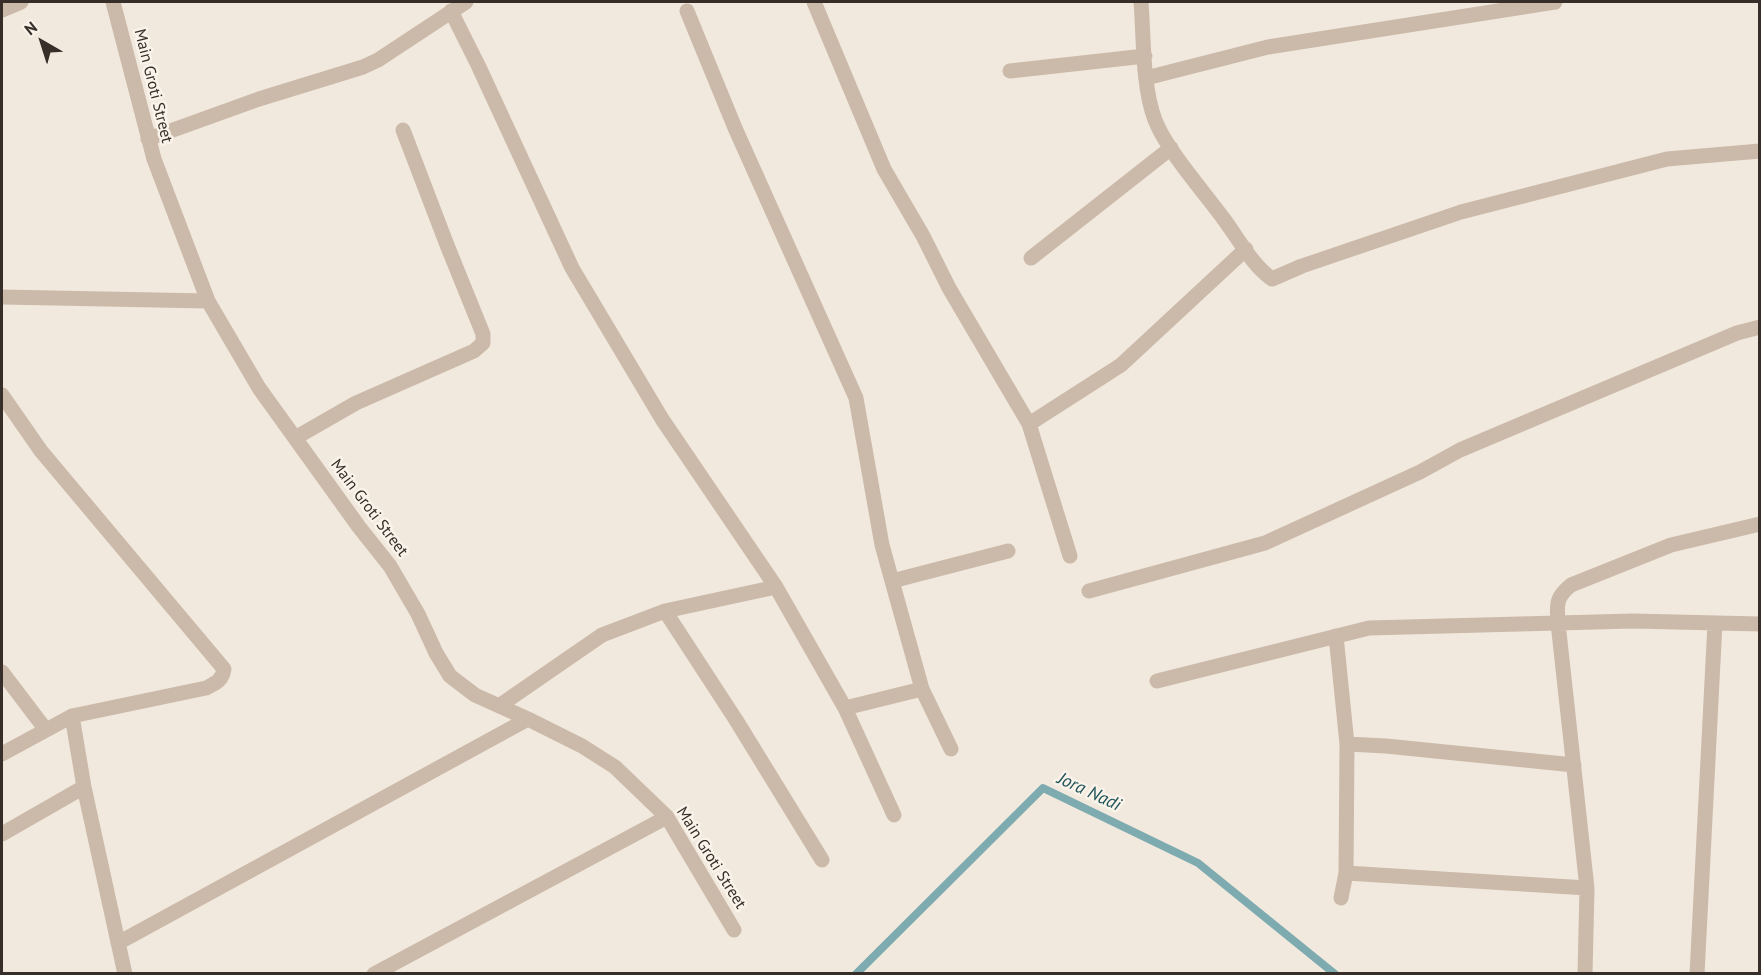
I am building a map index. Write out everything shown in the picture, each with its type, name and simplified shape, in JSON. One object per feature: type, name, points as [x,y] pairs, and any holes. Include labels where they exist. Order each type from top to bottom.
[{"type":"street","points":[[2,10],[21,2]]},
{"type":"street","name":"Main Groti Street","points":[[113,2],[148,139],[208,301],[259,388],[359,527],[390,566],[450,676],[475,695],[582,746],[615,767],[667,817],[734,930]]},
{"type":"street","points":[[148,139],[259,99],[363,68],[466,2]]},
{"type":"street","points":[[814,2],[884,169],[923,236],[949,288],[1029,424],[1070,556]]},
{"type":"street","points":[[1141,2],[1148,96],[1155,122],[1171,148],[1246,249],[1272,279],[1302,266],[1461,212],[1667,159],[1760,151]]},
{"type":"street","points":[[1146,78],[1268,46],[1555,2]]},
{"type":"street","points":[[451,11],[572,268],[662,419],[776,587],[845,708],[894,815]]},
{"type":"street","points":[[687,11],[735,128],[856,399],[882,545],[891,581],[922,689],[951,749]]},
{"type":"street","points":[[1010,71],[1145,56]]},
{"type":"street","points":[[295,438],[356,403],[474,351],[483,343],[483,334],[403,130]]},
{"type":"street","points":[[1031,258],[1171,148]]},
{"type":"street","points":[[1029,424],[1121,365],[1246,249]]},
{"type":"street","points":[[2,297],[208,301]]},
{"type":"street","points":[[1089,591],[1265,543],[1460,450],[1737,333],[1760,327]]},
{"type":"street","points":[[2,395],[41,451],[224,669],[223,677],[206,688],[72,716],[2,754]]},
{"type":"street","points":[[1585,974],[1587,888],[1557,603],[1561,594],[1571,585],[1671,545],[1760,524]]},
{"type":"street","points":[[891,581],[1008,550]]},
{"type":"street","points":[[499,706],[602,635],[665,611],[776,587]]},
{"type":"street","points":[[665,611],[736,720],[822,860]]},
{"type":"street","points":[[1157,681],[1369,628],[1633,621],[1760,624]]},
{"type":"street","points":[[1697,974],[1715,623]]},
{"type":"street","points":[[1336,636],[1347,744],[1346,873],[1341,898]]},
{"type":"street","points":[[2,672],[46,730]]},
{"type":"street","points":[[845,708],[922,689]]},
{"type":"street","points":[[72,716],[84,788],[125,974]]},
{"type":"street","points":[[118,943],[528,719]]},
{"type":"street","points":[[1347,744],[1574,765]]},
{"type":"street","points":[[2,834],[84,788]]},
{"type":"street","points":[[374,974],[667,817]]},
{"type":"street","points":[[1346,873],[1587,888]]},
{"type":"waterway","name":"Jora Nadi","points":[[856,974],[1043,788],[1198,863],[1335,974]]}]
